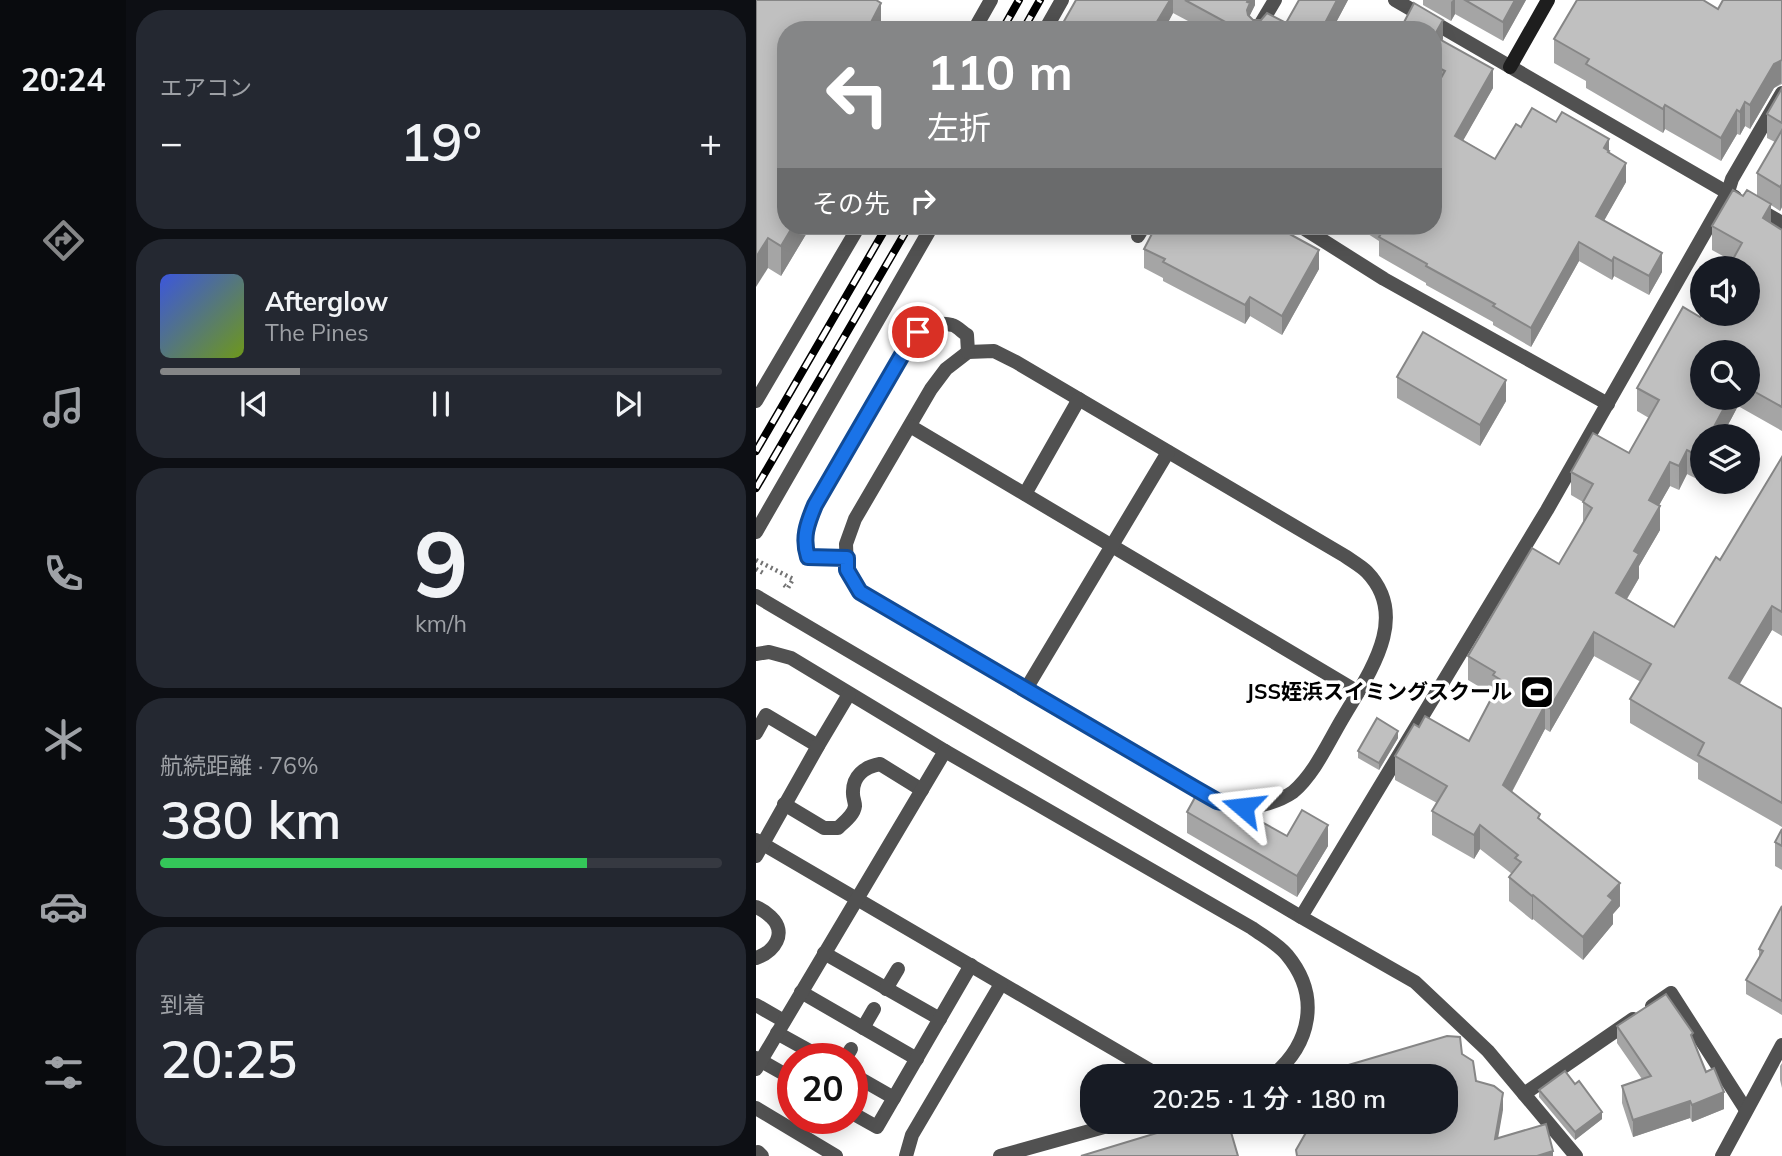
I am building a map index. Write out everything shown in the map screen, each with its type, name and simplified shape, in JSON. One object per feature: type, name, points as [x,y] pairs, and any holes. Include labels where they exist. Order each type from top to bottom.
[{"type":"street","points":[[979,21],[992,0]]},
{"type":"street","points":[[1050,21],[1062,0]]},
{"type":"street","points":[[1263,21],[1275,0]]},
{"type":"street","points":[[1395,0],[1431,21]]},
{"type":"street","points":[[1510,67],[1548,0]]},
{"type":"street","points":[[1442,27],[1782,223]]},
{"type":"street","points":[[1301,917],[1608,404],[1782,93]]},
{"type":"street","points":[[757,398],[854,235]]},
{"type":"street","points":[[756,531],[927,235]]},
{"type":"street","points":[[1314,235],[1384,279],[1608,404]]},
{"type":"street","points":[[847,558],[808,557],[804,545],[809,519],[909,343],[918,332],[933,325],[954,325],[967,335],[968,352]]},
{"type":"street","points":[[994,351],[1079,399],[1366,571],[1381,591],[1386,619],[1382,643],[1374,664],[1310,773],[1292,793],[1269,804],[1243,807],[1217,801],[860,592],[847,570],[846,544],[855,519],[931,389],[946,369],[968,352],[994,351]]},
{"type":"street","points":[[1025,494],[1079,399]]},
{"type":"street","points":[[910,426],[1357,692]]},
{"type":"street","points":[[1026,689],[1168,452]]},
{"type":"street","points":[[756,596],[1415,982],[1488,1051],[1576,1156]]},
{"type":"street","points":[[756,654],[769,652],[791,658],[945,751],[1252,928],[1286,954],[1302,979],[1308,1002],[1306,1024],[1299,1044],[1287,1064]]},
{"type":"street","points":[[849,694],[758,846],[857,898],[1139,1064]]},
{"type":"street","points":[[756,733],[766,715],[818,746]]},
{"type":"street","points":[[777,1071],[758,1062],[945,751]]},
{"type":"street","points":[[785,804],[824,828],[838,828],[849,818],[855,806],[852,792],[854,780],[870,766],[880,764],[922,790]]},
{"type":"street","points":[[756,906],[773,918],[779,931],[776,944],[766,955],[756,958]]},
{"type":"street","points":[[824,953],[940,1019]]},
{"type":"street","points":[[868,1122],[877,1127],[971,965]]},
{"type":"street","points":[[886,989],[898,969]]},
{"type":"street","points":[[906,1156],[912,1135],[1001,984]]},
{"type":"street","points":[[802,992],[917,1059]]},
{"type":"street","points":[[1524,1094],[1671,993],[1746,1110]]},
{"type":"street","points":[[756,1005],[802,1043]]},
{"type":"street","points":[[863,1028],[874,1009]]},
{"type":"street","points":[[1722,1156],[1782,1045]]},
{"type":"street","points":[[868,1083],[894,1098]]},
{"type":"street","points":[[756,1108],[836,1156]]},
{"type":"street","points":[[1000,1156],[1080,1134]]},
{"type":"path","points":[[756,560],[793,579],[788,587],[778,582]]},
{"type":"path","points":[[756,569],[767,575]]},
{"type":"building","points":[[756,0],[876,0],[881,3],[872,21],[777,21],[777,235],[788,235],[781,246],[768,238],[756,257]]},
{"type":"building","points":[[1076,0],[1170,0],[1157,21],[1064,21]]},
{"type":"building","points":[[1185,0],[1248,0],[1248,15],[1253,20],[1261,20],[1267,13],[1282,21],[1224,21]]},
{"type":"building","points":[[1299,0],[1337,0],[1326,21],[1287,21]]},
{"type":"building","points":[[1465,0],[1515,0],[1503,22]]},
{"type":"building","points":[[1577,0],[1703,0],[1718,9],[1723,0],[1782,0],[1782,60],[1774,64],[1750,105],[1745,102],[1740,112],[1737,110],[1721,138],[1665,105],[1663,109],[1586,64],[1589,59],[1554,39]]},
{"type":"building","points":[[1414,3],[1443,20],[1442,22],[1405,21]]},
{"type":"building","points":[[1442,40],[1493,69],[1455,136],[1495,159],[1516,124],[1521,127],[1532,108],[1556,122],[1562,112],[1609,139],[1604,148],[1626,163],[1596,216],[1662,253],[1649,276],[1614,257],[1612,261],[1579,242],[1531,328],[1379,237],[1442,235],[1442,76],[1445,71],[1442,70]]},
{"type":"building","points":[[1782,88],[1782,123],[1767,114]]},
{"type":"building","points":[[1782,130],[1782,184],[1780,187],[1757,173]]},
{"type":"building","points":[[1733,190],[1743,196],[1747,190],[1771,204],[1763,218],[1782,230],[1782,407],[1760,395],[1760,340],[1690,340],[1690,410],[1723,410],[1715,424],[1690,424],[1690,452],[1687,450],[1679,466],[1670,462],[1649,500],[1660,506],[1634,551],[1639,554],[1616,593],[1674,627],[1716,557],[1720,560],[1782,457],[1782,612],[1772,606],[1729,678],[1782,709],[1782,803],[1698,755],[1704,743],[1630,699],[1651,664],[1594,632],[1550,708],[1545,705],[1503,785],[1540,814],[1538,818],[1620,883],[1608,896],[1613,900],[1583,937],[1509,877],[1521,862],[1515,858],[1518,855],[1480,825],[1474,835],[1432,811],[1447,786],[1395,756],[1414,724],[1419,727],[1425,716],[1469,741],[1501,680],[1493,675],[1495,672],[1468,656],[1532,548],[1559,564],[1592,508],[1583,502],[1593,484],[1571,472],[1593,433],[1629,453],[1659,400],[1637,388],[1683,307],[1690,311],[1690,326],[1760,326],[1760,256],[1735,256],[1742,243],[1712,226]]},
{"type":"building","points":[[1151,235],[1292,235],[1319,250],[1282,316],[1250,297],[1245,305],[1163,262],[1165,259],[1144,249]]},
{"type":"building","points":[[1423,332],[1506,380],[1480,425],[1397,377]]},
{"type":"building","points":[[1377,718],[1398,731],[1379,763],[1358,751]]},
{"type":"building","points":[[1198,792],[1239,816],[1242,811],[1287,836],[1302,810],[1328,825],[1297,876],[1187,812]]},
{"type":"building","points":[[1782,829],[1782,846],[1775,842]]},
{"type":"building","points":[[1782,906],[1782,1001],[1746,980],[1763,951],[1759,949]]},
{"type":"building","points":[[1666,994],[1693,1033],[1691,1035],[1706,1072],[1714,1068],[1724,1092],[1692,1105],[1690,1101],[1633,1120],[1622,1086],[1651,1076],[1617,1026]]},
{"type":"building","points":[[1447,1036],[1460,1037],[1462,1054],[1473,1061],[1476,1081],[1494,1086],[1503,1093],[1495,1139],[1546,1124],[1553,1151],[1537,1156],[1297,1156],[1296,1150],[1305,1134],[1458,1134],[1458,1064],[1352,1064]]},
{"type":"building","points":[[1565,1071],[1575,1084],[1579,1081],[1602,1112],[1575,1132],[1539,1090]]},
{"type":"building","points":[[1153,1134],[1232,1134],[1238,1156],[1081,1156]]},
{"type":"railway","points":[[1007,21],[1019,0]]},
{"type":"railway","points":[[1028,21],[1040,0]]},
{"type":"railway","points":[[756,451],[882,235]]},
{"type":"railway","points":[[756,488],[904,235]]},
{"type":"place","name":"JSS姪浜スイミングスクール","points":[[1537,692]]},
{"type":"route","points":[[918,332],[909,343],[815,505],[804,545],[808,557],[847,558],[847,570],[860,592],[1217,801],[1243,807]]}]
